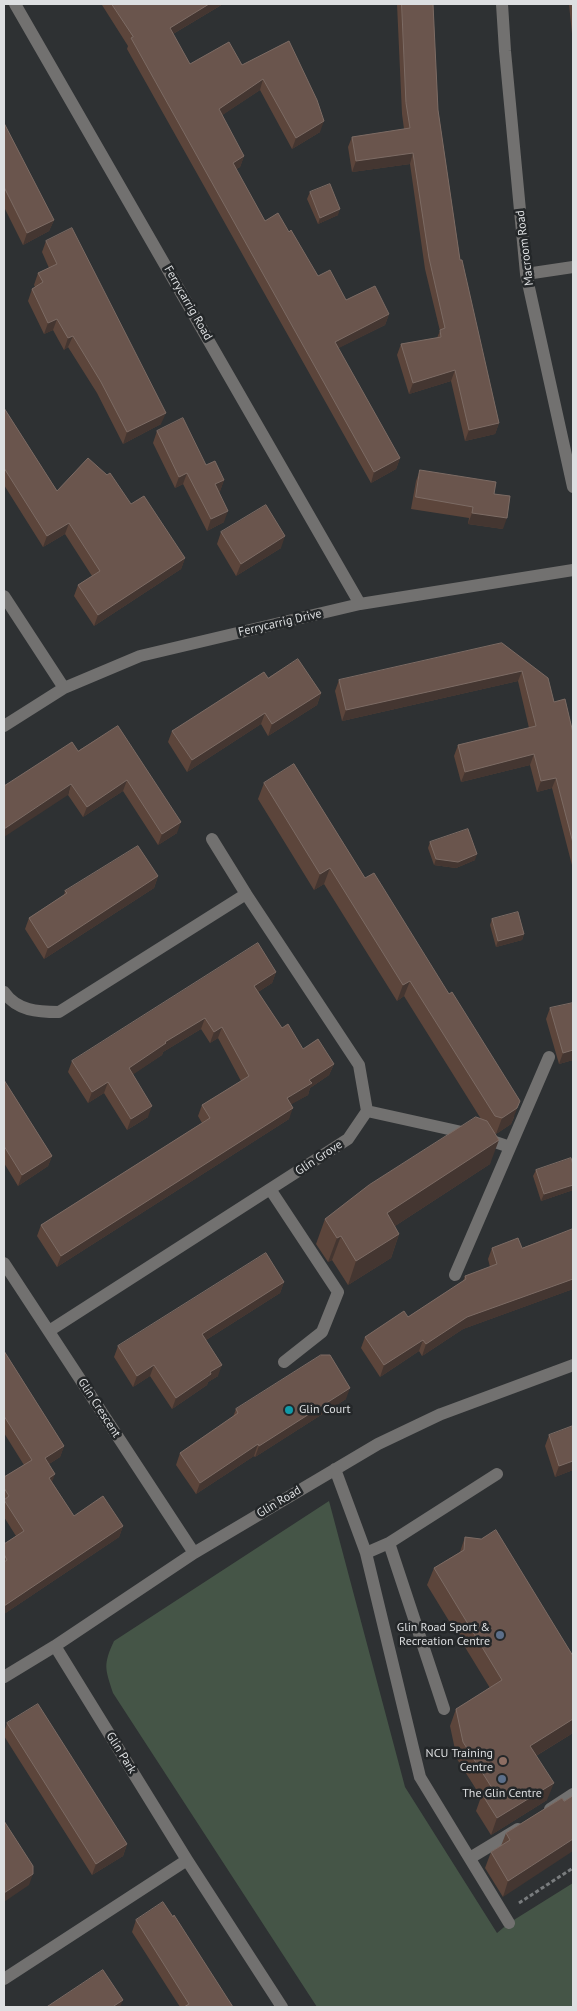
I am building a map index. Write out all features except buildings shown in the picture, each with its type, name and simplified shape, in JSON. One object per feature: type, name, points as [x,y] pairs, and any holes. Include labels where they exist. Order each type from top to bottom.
[{"type":"street","name":"Macroom Road","points":[[502,4],[504,51],[526,274],[573,488]]},
{"type":"street","name":"Ferrycarrig Road","points":[[18,5],[360,604]]},
{"type":"street","points":[[526,274],[573,267]]},
{"type":"street","name":"Ferrycarrig Drive","points":[[4,726],[64,688],[140,656],[360,604],[573,570]]},
{"type":"street","points":[[4,596],[64,688]]},
{"type":"street","points":[[212,839],[359,1065],[367,1111],[470,1134],[510,1147]]},
{"type":"street","points":[[4,992],[9,1000],[31,1012],[59,1012],[246,894]]},
{"type":"street","points":[[455,1275],[549,1057]]},
{"type":"street","name":"Glin Grove","points":[[49,1332],[348,1139],[367,1111]]},
{"type":"street","points":[[270,1189],[338,1292],[322,1332],[284,1362]]},
{"type":"street","name":"Glin Crescent","points":[[4,1263],[194,1553]]},
{"type":"street","name":"Glin Road","points":[[4,1677],[55,1646],[194,1553],[378,1444],[441,1414],[573,1365]]},
{"type":"street","points":[[335,1469],[366,1553],[420,1777],[506,1918]]},
{"type":"street","points":[[366,1553],[388,1544],[497,1474]]},
{"type":"street","points":[[388,1544],[444,1709]]},
{"type":"street","name":"Glin Park","points":[[55,1646],[187,1860],[282,2007]]},
{"type":"street","points":[[541,1814],[573,1794]]},
{"type":"street","points":[[470,1858],[526,1824]]},
{"type":"street","points":[[4,1979],[187,1860]]},
{"type":"path","points":[[506,1918],[573,1868]]},
{"type":"green space","points":[[329,1501],[405,1787],[497,1933],[509,1923],[573,1883],[573,2007],[317,2007],[113,1693],[106,1667],[114,1641]]},
{"type":"place","name":"Glin Court","points":[[289,1410]]},
{"type":"place","name":"Glin Road Sport & Recreation Centre","points":[[500,1635]]},
{"type":"place","name":"NCU Training Centre","points":[[503,1761]]},
{"type":"place","name":"The Glin Centre","points":[[502,1779]]}]
